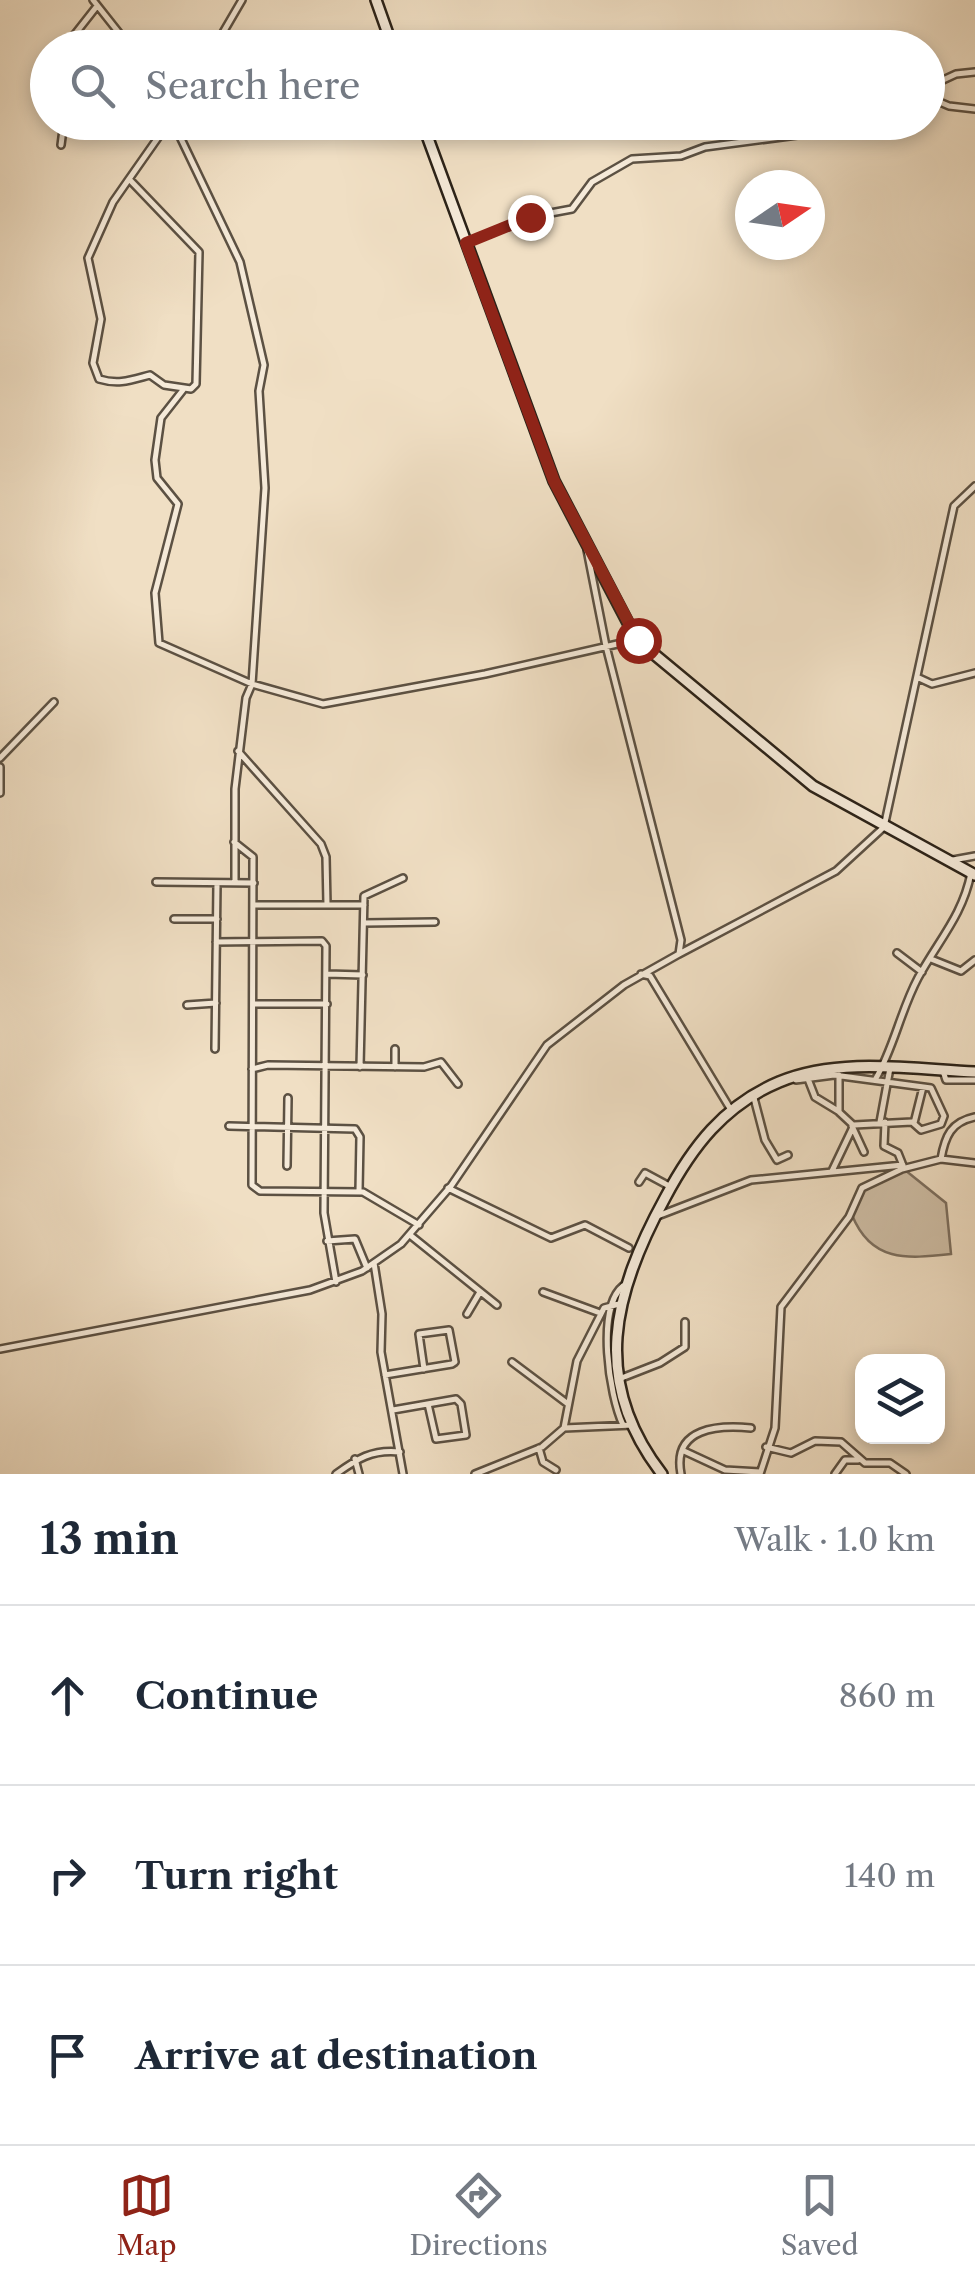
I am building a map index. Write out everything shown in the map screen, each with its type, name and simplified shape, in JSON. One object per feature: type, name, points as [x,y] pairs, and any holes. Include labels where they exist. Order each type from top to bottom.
[{"type":"street","points":[[224,30],[242,0]]},
{"type":"street","points":[[376,0],[387,30]]},
{"type":"street","points":[[76,30],[95,3],[117,30]]},
{"type":"street","points":[[945,79],[975,72]]},
{"type":"street","points":[[945,104],[975,109]]},
{"type":"street","points":[[61,146],[62,140]]},
{"type":"street","points":[[158,140],[113,202],[88,256],[101,321],[93,365],[100,380],[123,383],[150,375],[183,390]]},
{"type":"street","points":[[180,140],[240,262],[264,365],[259,391],[265,488],[252,684],[238,750],[235,883]]},
{"type":"street","points":[[429,140],[554,481],[638,640],[801,777],[884,828],[973,874],[962,908],[922,972],[886,1068],[875,1080]]},
{"type":"street","points":[[466,243],[530,217],[572,209],[592,182],[632,158],[681,156],[705,146],[755,140]]},
{"type":"street","points":[[129,179],[198,252],[194,322],[199,364],[195,386],[183,390],[161,418],[155,460],[156,478],[178,504],[155,592],[157,639],[252,684],[290,697],[334,703],[638,640]]},
{"type":"street","points":[[0,1349],[336,1282],[370,1265],[410,1235],[448,1188],[548,1043],[652,967],[836,872],[884,828],[954,506],[975,486]]},
{"type":"street","points":[[586,542],[606,646],[681,940],[679,954]]},
{"type":"street","points":[[919,678],[932,684],[975,674]]},
{"type":"street","points":[[0,758],[54,702]]},
{"type":"street","points":[[238,750],[321,844],[326,856],[327,905]]},
{"type":"street","points":[[0,768],[0,792]]},
{"type":"street","points":[[234,842],[253,857],[254,1188],[359,1191],[418,1225]]},
{"type":"street","points":[[950,861],[975,856]]},
{"type":"street","points":[[360,1067],[364,905],[369,890],[390,886],[403,878]]},
{"type":"street","points":[[156,882],[254,883]]},
{"type":"street","points":[[215,1048],[218,883]]},
{"type":"street","points":[[254,905],[364,905]]},
{"type":"street","points":[[174,919],[217,919]]},
{"type":"street","points":[[364,923],[435,922]]},
{"type":"street","points":[[216,942],[322,941],[326,946],[324,1191],[327,1240],[336,1282]]},
{"type":"street","points":[[896,953],[922,972]]},
{"type":"street","points":[[931,959],[961,971],[975,960]]},
{"type":"street","points":[[652,967],[650,976],[731,1110]]},
{"type":"street","points":[[326,974],[363,975]]},
{"type":"street","points":[[641,974],[650,976]]},
{"type":"street","points":[[186,1005],[216,1003]]},
{"type":"street","points":[[254,1004],[327,1004]]},
{"type":"street","points":[[395,1050],[396,1066]]},
{"type":"street","points":[[252,1070],[268,1065],[326,1068],[441,1062],[458,1084]]},
{"type":"street","points":[[886,1068],[889,1083],[882,1122],[884,1146],[896,1152],[904,1166]]},
{"type":"street","points":[[788,1078],[808,1079],[886,1068],[975,1072]]},
{"type":"street","points":[[646,1474],[660,1471],[628,1426],[610,1368],[614,1304],[654,1218],[701,1138],[753,1095],[788,1078],[820,1070],[864,1073],[875,1080],[934,1090],[951,1128]]},
{"type":"street","points":[[943,1071],[946,1080],[975,1080]]},
{"type":"street","points":[[839,1112],[840,1075]]},
{"type":"street","points":[[808,1079],[815,1097],[853,1126],[864,1152]]},
{"type":"street","points":[[923,1087],[916,1130],[941,1124],[944,1116]]},
{"type":"street","points":[[753,1095],[765,1140],[778,1160],[788,1155]]},
{"type":"street","points":[[287,1166],[288,1098]]},
{"type":"street","points":[[940,1159],[951,1128],[959,1120],[975,1117]]},
{"type":"street","points":[[853,1126],[882,1122],[914,1124]]},
{"type":"street","points":[[229,1126],[360,1134],[359,1191]]},
{"type":"street","points":[[832,1171],[853,1126]]},
{"type":"street","points":[[654,1218],[751,1180],[803,1178],[940,1159],[975,1163]]},
{"type":"street","points":[[684,1451],[725,1470],[760,1473],[776,1422],[782,1307],[852,1212],[862,1188],[904,1166]]},
{"type":"street","points":[[639,1182],[645,1173],[671,1187]]},
{"type":"street","points":[[448,1188],[551,1238],[585,1225],[629,1248]]},
{"type":"street","points":[[410,1235],[497,1306]]},
{"type":"street","points":[[327,1240],[355,1239],[370,1265],[403,1474]]},
{"type":"street","points":[[467,1314],[480,1292]]},
{"type":"street","points":[[543,1292],[600,1314]]},
{"type":"street","points":[[564,1428],[578,1361],[600,1314],[614,1304]]},
{"type":"street","points":[[614,1304],[619,1379],[628,1426]]},
{"type":"street","points":[[619,1379],[648,1369],[685,1346],[684,1322]]},
{"type":"street","points":[[385,1375],[424,1369],[455,1362],[449,1330],[419,1334],[424,1369]]},
{"type":"street","points":[[512,1362],[567,1408]]},
{"type":"street","points":[[392,1410],[456,1399],[461,1404],[466,1434],[436,1439],[428,1404]]},
{"type":"street","points":[[475,1474],[539,1448],[564,1428],[628,1426]]},
{"type":"street","points":[[680,1474],[684,1451],[705,1427],[751,1428]]},
{"type":"street","points":[[766,1448],[791,1452],[816,1441],[841,1442],[861,1461]]},
{"type":"street","points":[[539,1448],[543,1462],[556,1470]]},
{"type":"street","points":[[336,1474],[355,1459],[384,1450],[400,1452]]},
{"type":"street","points":[[355,1459],[359,1474]]},
{"type":"street","points":[[835,1474],[845,1460],[890,1463],[906,1474]]},
{"type":"shaded area","points":[[905,1170],[946,1203],[951,1254],[892,1254],[869,1242],[860,1230],[852,1215],[865,1187]]},
{"type":"route","points":[[530,217],[466,243],[554,481],[638,640]]}]
